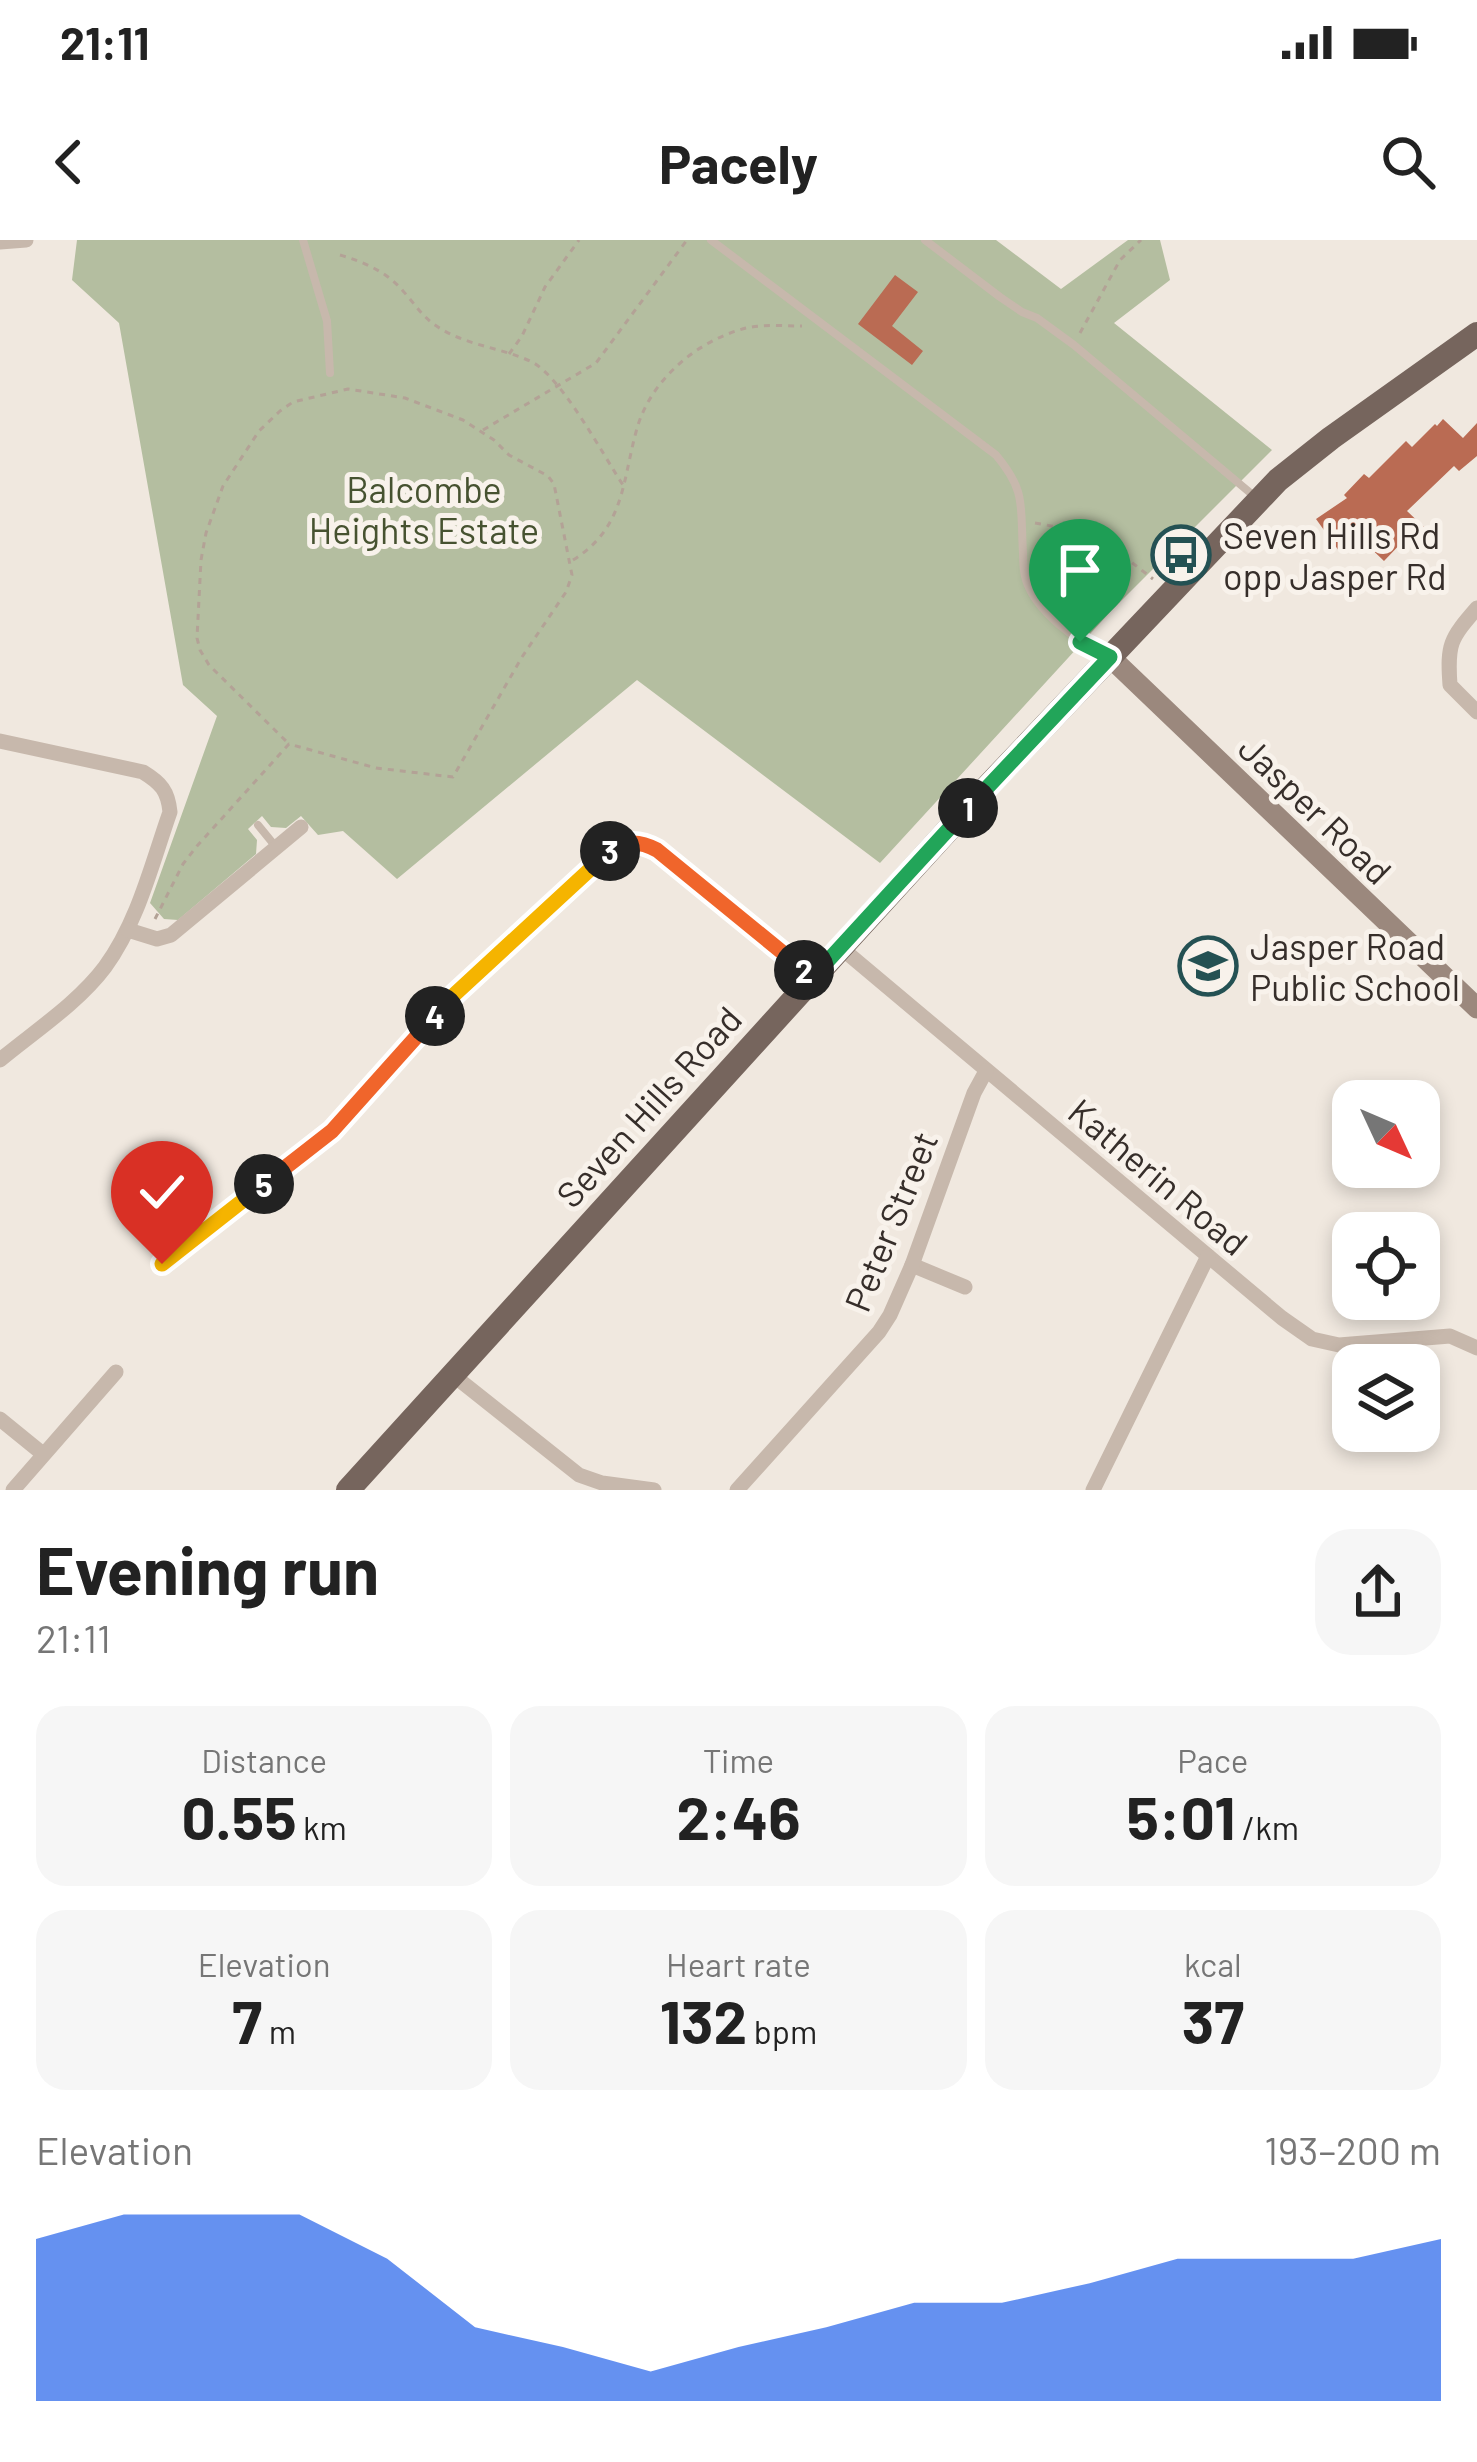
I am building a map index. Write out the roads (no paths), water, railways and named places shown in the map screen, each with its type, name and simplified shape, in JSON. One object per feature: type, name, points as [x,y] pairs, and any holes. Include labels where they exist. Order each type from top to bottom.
[{"type":"main road","name":"Seven Hills Road","points":[[348,1490],[840,947],[1259,500],[1330,438],[1477,334]]},
{"type":"street","points":[[0,242],[26,240]]},
{"type":"street","points":[[1477,608],[1456,632],[1448,654],[1450,685],[1477,712]]},
{"type":"street","name":"Jasper Road","points":[[1110,657],[1477,1008]]},
{"type":"street","points":[[0,741],[143,772],[168,793],[170,812],[128,930],[106,965],[0,1060]]},
{"type":"street","points":[[128,930],[157,939],[182,929],[301,827]]},
{"type":"street","points":[[162,1264],[332,1131],[455,994],[614,848],[642,842],[657,850],[813,977]]},
{"type":"street","name":"Katherin Road","points":[[840,947],[1312,1339],[1339,1345],[1450,1336],[1477,1348]]},
{"type":"street","name":"Peter Street","points":[[737,1490],[879,1332],[895,1305],[986,1070]]},
{"type":"street","points":[[1093,1490],[1208,1256]]},
{"type":"street","points":[[911,1265],[965,1287]]},
{"type":"street","points":[[14,1490],[116,1372]]},
{"type":"street","points":[[453,1376],[579,1475],[654,1490]]},
{"type":"street","points":[[0,1419],[43,1454]]},
{"type":"lane","points":[[303,240],[327,321],[330,374]]},
{"type":"lane","points":[[711,240],[996,454],[1020,494],[1026,580],[1037,601],[1080,642],[1110,657]]},
{"type":"lane","points":[[925,240],[1022,313],[1037,318],[1074,345],[1259,500]]},
{"type":"lane","points":[[258,825],[276,848]]},
{"type":"place","name":"Seven Hills Rd opp Jasper Rd","points":[[1181,555]]},
{"type":"place","name":"Jasper Road Public School","points":[[1208,966]]},
{"type":"park label","name":"Balcombe Heights Estate","points":[[424,508]]}]
